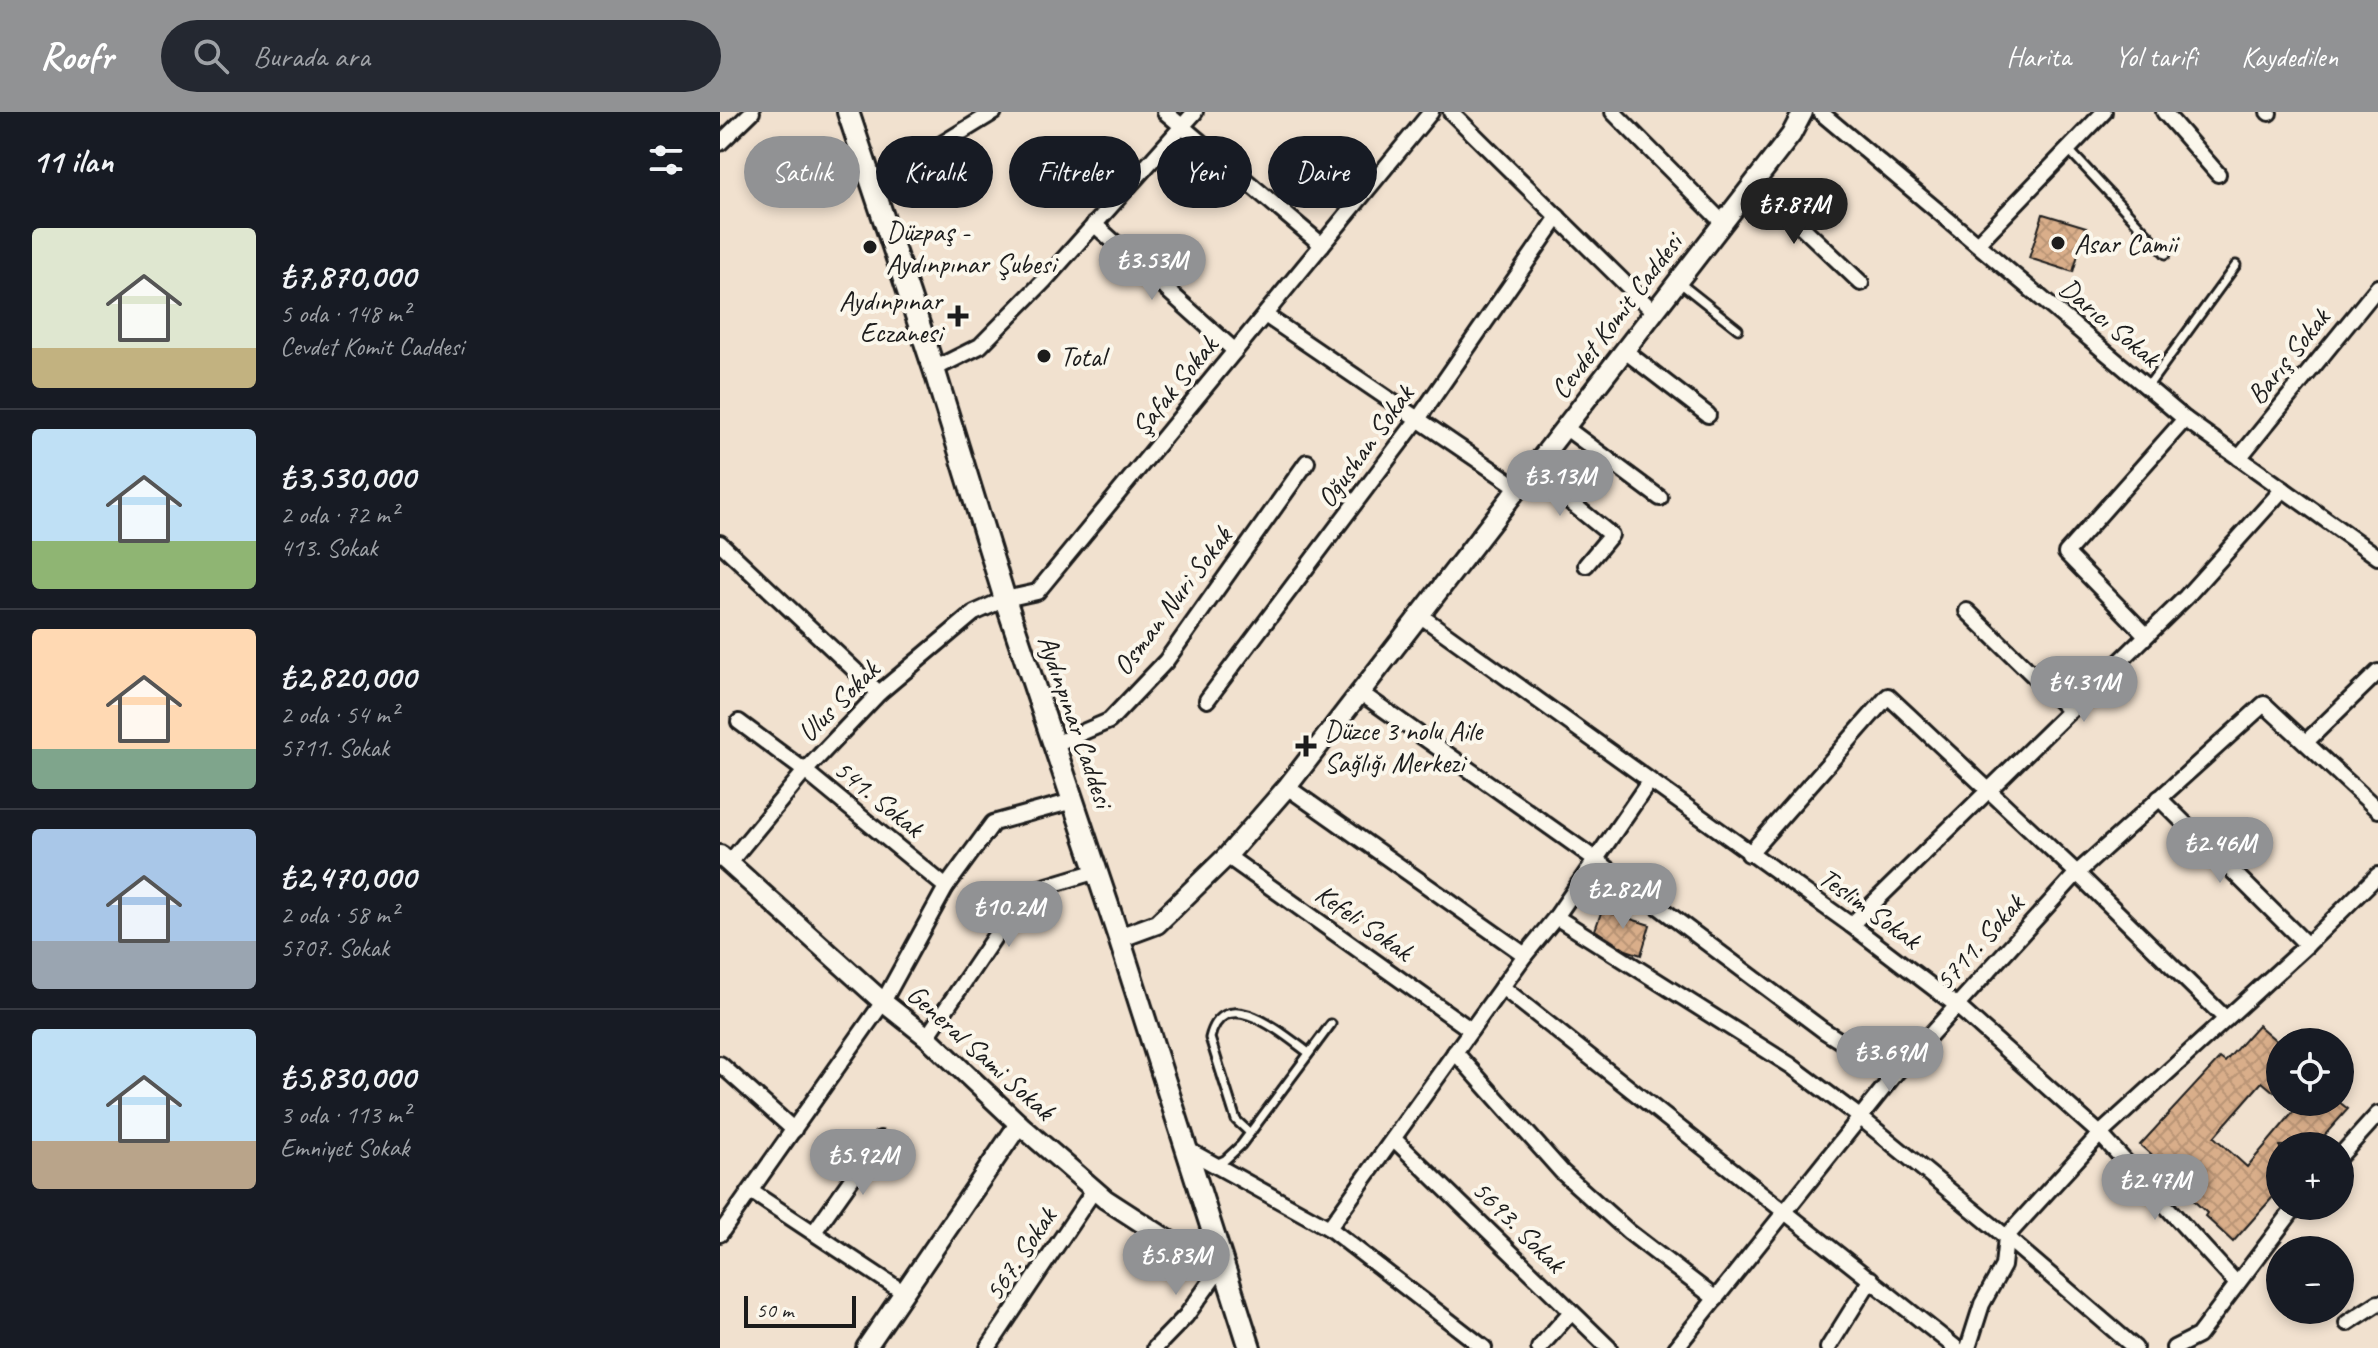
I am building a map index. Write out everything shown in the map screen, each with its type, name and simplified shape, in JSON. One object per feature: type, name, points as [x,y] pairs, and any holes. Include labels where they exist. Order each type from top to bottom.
[{"type":"main road","name":"Aydınpınar Caddesi","points":[[848,112],[1250,1348]]},
{"type":"street","points":[[720,143],[752,112]]},
{"type":"street","points":[[873,186],[994,112]]},
{"type":"street","points":[[1165,112],[1322,245]]},
{"type":"street","points":[[934,369],[980,346],[1044,281],[1195,112]]},
{"type":"street","name":"Şafak Sokak","points":[[1005,599],[1037,592],[1431,112]]},
{"type":"street","points":[[1451,112],[1654,312]]},
{"type":"street","points":[[1613,112],[1722,222]]},
{"type":"street","name":"Cevdet Komit Caddesi","points":[[1119,938],[1157,924],[1227,856],[1287,787],[1791,135],[1803,112]]},
{"type":"street","name":"Darıcı Sokak","points":[[1820,112],[2185,419],[2378,557]]},
{"type":"street","points":[[1977,244],[2104,112]]},
{"type":"street","points":[[2164,112],[2218,174]]},
{"type":"street","points":[[1754,181],[1861,283]]},
{"type":"street","name":"Oğushan Sokak","points":[[1207,700],[1418,419],[1558,217]]},
{"type":"street","points":[[1094,224],[1235,351]]},
{"type":"street","name":"Barış Sokak","points":[[2239,458],[2378,287]]},
{"type":"street","points":[[1265,315],[1519,488]]},
{"type":"street","points":[[1625,351],[1708,415]]},
{"type":"street","points":[[2146,635],[2066,553],[2185,419]]},
{"type":"street","points":[[1566,428],[1660,498]]},
{"type":"street","name":"Osman Nuri Sokak","points":[[1055,744],[1109,721],[1166,661],[1307,462]]},
{"type":"street","points":[[1532,471],[1611,535],[1586,565]]},
{"type":"street","points":[[1851,925],[2186,597],[2283,489]]},
{"type":"street","points":[[720,543],[879,693]]},
{"type":"street","name":"Ulus Sokak","points":[[725,859],[879,693],[974,613],[1005,599]]},
{"type":"street","points":[[1967,611],[2070,711]]},
{"type":"street","name":"Teslim Sokak","points":[[1421,616],[1851,925],[1956,1005],[2100,1134],[2237,1284]]},
{"type":"street","points":[[2306,742],[2378,672]]},
{"type":"street","points":[[1361,693],[1595,859],[1823,1030],[1894,1075]]},
{"type":"street","points":[[1749,854],[1888,696],[2077,873],[2226,1019]]},
{"type":"street","name":"5711. Sokak","points":[[1676,1348],[1894,1075],[1956,1005],[2077,873],[2264,704],[2378,810]]},
{"type":"street","name":"541. Sokak","points":[[739,722],[805,771],[946,887]]},
{"type":"street","points":[[1329,1228],[1525,955],[1556,917],[1649,782]]},
{"type":"street","points":[[1287,787],[1525,955]]},
{"type":"street","points":[[2159,798],[2307,945]]},
{"type":"street","points":[[720,1234],[883,1002],[946,887],[993,823],[1073,801]]},
{"type":"street","name":"Kefeli Sokak","points":[[1227,856],[1471,1030]]},
{"type":"street","name":"General Sami Sokak","points":[[725,859],[1094,1190],[1179,1247],[1222,1266]]},
{"type":"street","points":[[927,1037],[1024,893],[1097,871]]},
{"type":"street","points":[[1968,1348],[1982,1304],[2003,1266],[2006,1237],[2100,1134],[2307,945],[2378,875]]},
{"type":"street","points":[[1556,917],[1790,1065],[1861,1118],[2135,1348]]},
{"type":"street","points":[[1502,987],[1956,1348]]},
{"type":"street","points":[[1455,1052],[1562,1172],[1629,1232],[1716,1299]]},
{"type":"street","points":[[720,1064],[794,1130]]},
{"type":"street","points":[[2354,1141],[2378,1114]]},
{"type":"street","points":[[866,1348],[1019,1124]]},
{"type":"street","points":[[814,1232],[880,1139]]},
{"type":"street","name":"5693. Sokak","points":[[1394,1139],[1609,1348]]},
{"type":"street","points":[[1188,1150],[1329,1228],[1484,1348]]},
{"type":"street","name":"567. Sokak","points":[[988,1348],[1094,1190]]},
{"type":"street","points":[[752,1192],[903,1292]]},
{"type":"street","points":[[2174,1348],[2198,1336],[2285,1220]]},
{"type":"street","points":[[1155,1348],[1186,1316],[1222,1266]]},
{"type":"street","points":[[1828,1348],[1871,1279]]},
{"type":"street","points":[[2354,1318],[2378,1303]]},
{"type":"street","points":[[1539,1348],[1570,1313]]},
{"type":"lane","points":[[2068,149],[2166,254]]},
{"type":"lane","points":[[2147,387],[2236,265]]},
{"type":"lane","points":[[1678,281],[1738,329]]},
{"type":"lane","points":[[1250,1133],[1236,1120],[1210,1038],[1213,1027],[1237,1012],[1249,1014],[1309,1053]]},
{"type":"lane","points":[[1214,1165],[1225,1160],[1250,1133],[1331,1024]]},
{"type":"building","name":"Asar Camii","points":[[2043,214],[2086,227],[2073,272],[2029,258]]},
{"type":"building","points":[[1602,910],[1650,925],[1641,955],[1626,950],[1595,930]]},
{"type":"building","points":[[2258,1025],[2266,1032],[2266,1085],[2262,1082],[2214,1137],[2247,1167],[2266,1144],[2266,1205],[2233,1242],[2171,1180],[2175,1176],[2140,1145],[2220,1058],[2225,1062]]},
{"type":"building","points":[[2290,1116],[2342,1116],[2327,1132],[2276,1132]]},
{"type":"place","name":"Asar Camii","points":[[2058,243]]},
{"type":"place","name":"Düzpaş - Aydınpınar Şubesi","points":[[870,247]]},
{"type":"place","name":"Aydınpınar Eczanesi","points":[[958,316]]},
{"type":"place","name":"Total","points":[[1044,356]]},
{"type":"place","name":"Düzce 3 nolu Aile Sağlığı Merkezi","points":[[1306,746]]}]
